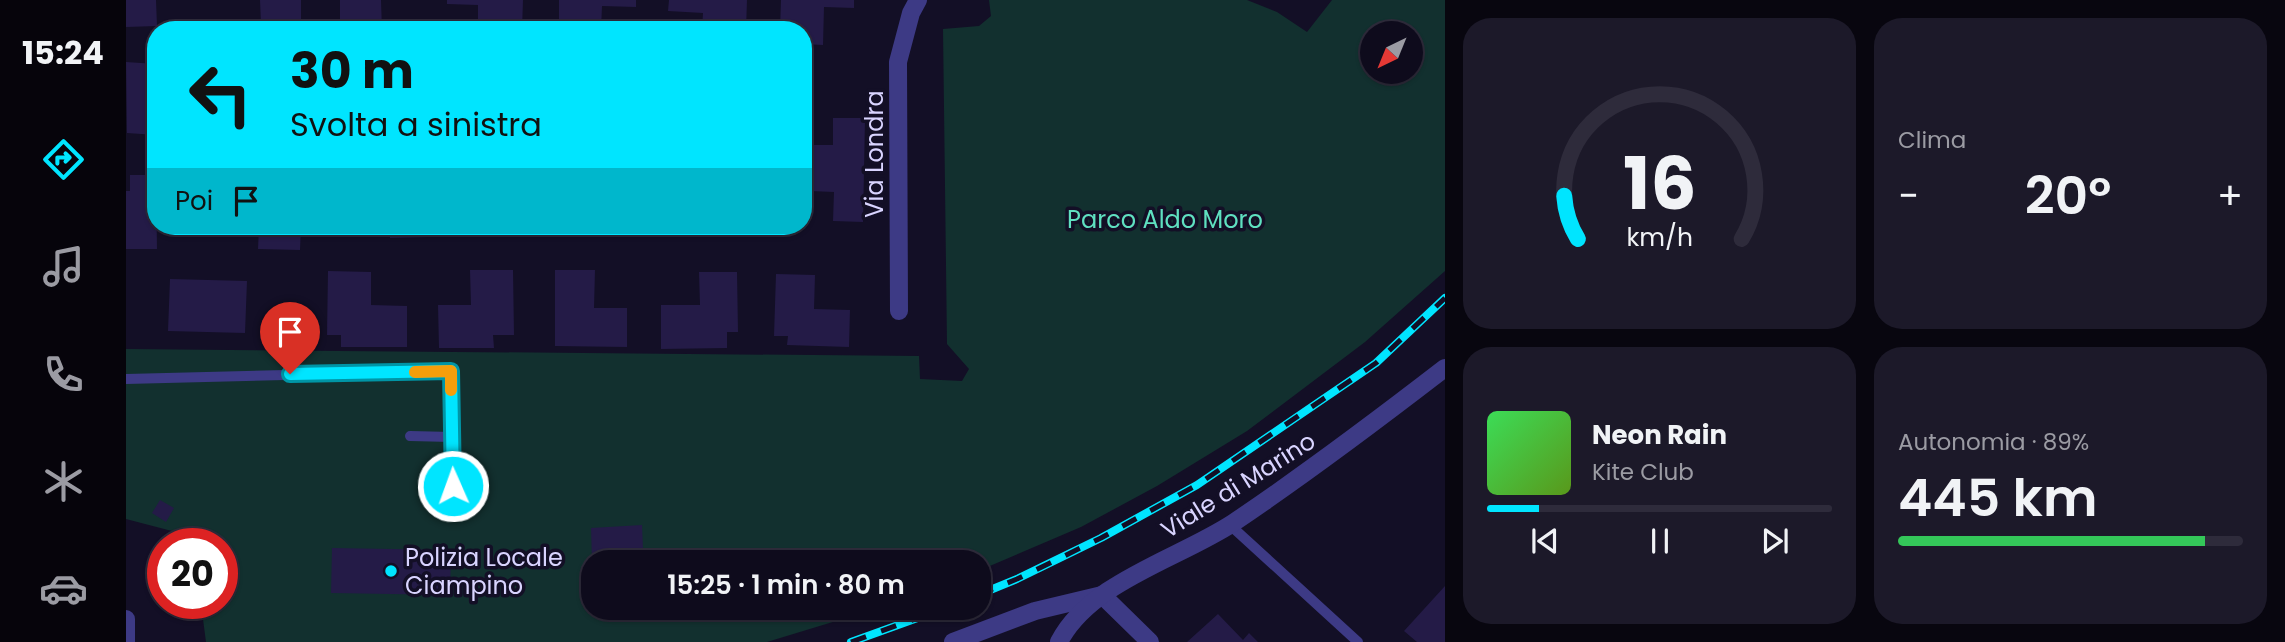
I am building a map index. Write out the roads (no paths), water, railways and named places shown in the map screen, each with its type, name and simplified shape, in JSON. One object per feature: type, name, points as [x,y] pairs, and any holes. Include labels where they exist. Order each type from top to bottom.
[{"type":"street","name":"Via Londra","points":[[899,311],[898,61],[911,13],[918,0]]},
{"type":"street","name":"Viale di Marino","points":[[1059,642],[1074,619],[1102,594],[1230,525],[1339,450],[1445,369]]},
{"type":"street","points":[[953,642],[1035,611],[1102,594],[1150,642]]},
{"type":"street","points":[[126,619],[126,642]]},
{"type":"lane","points":[[126,379],[451,371],[453,486],[460,502]]},
{"type":"lane","points":[[410,436],[452,437]]},
{"type":"lane","points":[[1230,525],[1351,640]]},
{"type":"railway","points":[[991,590],[1101,538],[1197,485],[1376,363],[1445,298]]},
{"type":"railway","points":[[851,642],[912,620]]},
{"type":"place","name":"Polizia Locale Ciampino","points":[[391,571]]},
{"type":"park label","name":"Parco Aldo Moro","points":[[1165,219]]}]
